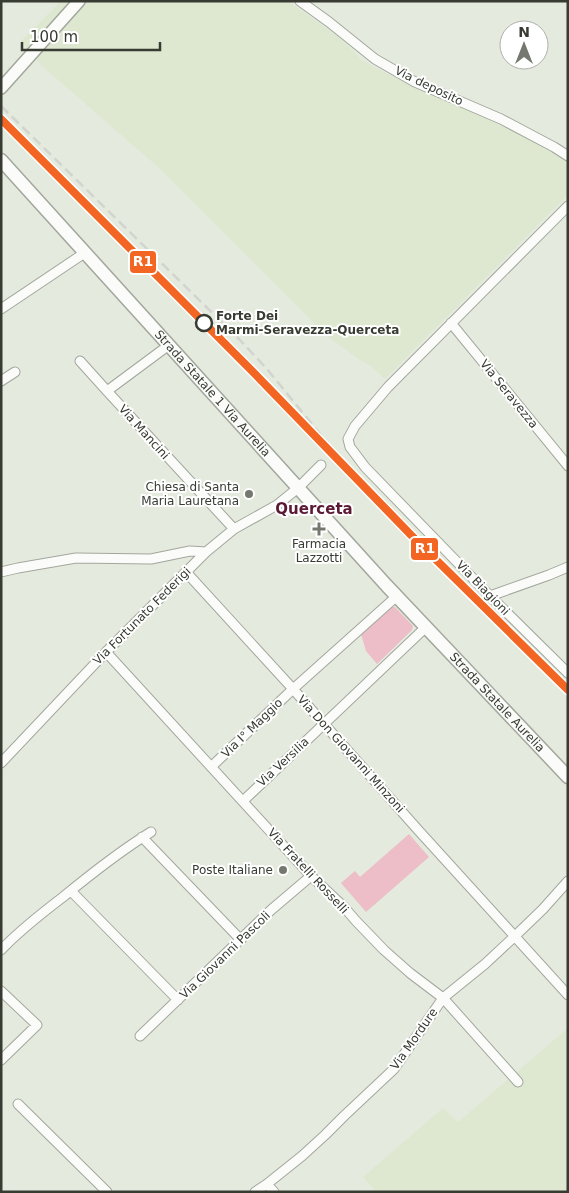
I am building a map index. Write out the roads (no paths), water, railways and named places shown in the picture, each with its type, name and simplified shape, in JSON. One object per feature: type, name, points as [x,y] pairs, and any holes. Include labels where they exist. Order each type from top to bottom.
[{"type":"main road","points":[[1,88],[78,1]]},
{"type":"main road","name":"Strada Statale 1 Via Aurelia","points":[[1,160],[426,627]]},
{"type":"main road","name":"Strada Statale Aurelia","points":[[426,627],[568,777]]},
{"type":"street","name":"Via deposito","points":[[300,1],[375,59],[415,82],[501,119],[554,146],[568,156]]},
{"type":"street","points":[[451,323],[568,206]]},
{"type":"street","points":[[1,308],[86,252]]},
{"type":"street","name":"Via Biagioni","points":[[451,323],[388,387],[352,431],[348,439],[350,448],[365,467],[490,596],[568,673]]},
{"type":"street","name":"Via Seravezza","points":[[451,323],[568,466]]},
{"type":"street","points":[[108,391],[169,346]]},
{"type":"street","name":"Via Mancini","points":[[80,361],[234,529]]},
{"type":"street","points":[[1,381],[15,372]]},
{"type":"street","name":"Via Fortunato Federigi","points":[[1,763],[106,652],[206,552],[234,529],[277,505],[321,466]]},
{"type":"street","points":[[1,572],[76,558],[151,559],[190,551],[206,552]]},
{"type":"street","points":[[490,596],[568,567]]},
{"type":"street","name":"Via Don Giovanni Minzoni","points":[[186,572],[568,995]]},
{"type":"street","name":"Via I° Maggio","points":[[212,766],[293,689],[396,596]]},
{"type":"street","name":"Via Versilia","points":[[243,801],[426,627]]},
{"type":"street","name":"Via Fratelli Rosselli","points":[[106,652],[311,876],[344,907],[384,950],[443,998],[518,1082]]},
{"type":"street","points":[[1,950],[31,922],[70,891],[151,832]]},
{"type":"street","points":[[142,837],[241,940]]},
{"type":"street","name":"Via Giovanni Pascoli","points":[[140,1036],[271,910],[311,876]]},
{"type":"street","name":"Via Mordure","points":[[255,1192],[302,1156],[394,1069],[443,998],[485,964],[514,937],[568,881]]},
{"type":"street","points":[[70,891],[178,1000]]},
{"type":"street","points":[[1,991],[37,1025],[1,1060]]},
{"type":"street","points":[[18,1104],[106,1192]]},
{"type":"street","points":[[267,1184],[274,1192]]},
{"type":"railway","points":[[1,106],[239,339],[267,369],[325,440],[411,535]]},
{"type":"place","name":"Forte Dei Marmi-Seravezza-Querceta","points":[[204,323]]},
{"type":"place","name":"Chiesa di Santa Maria Lauretana","points":[[249,494]]},
{"type":"place","name":"Farmacia Lazzotti","points":[[319,529]]},
{"type":"place","name":"Poste Italiane","points":[[283,870]]},
{"type":"district","name":"Querceta","points":[[314,509]]}]
